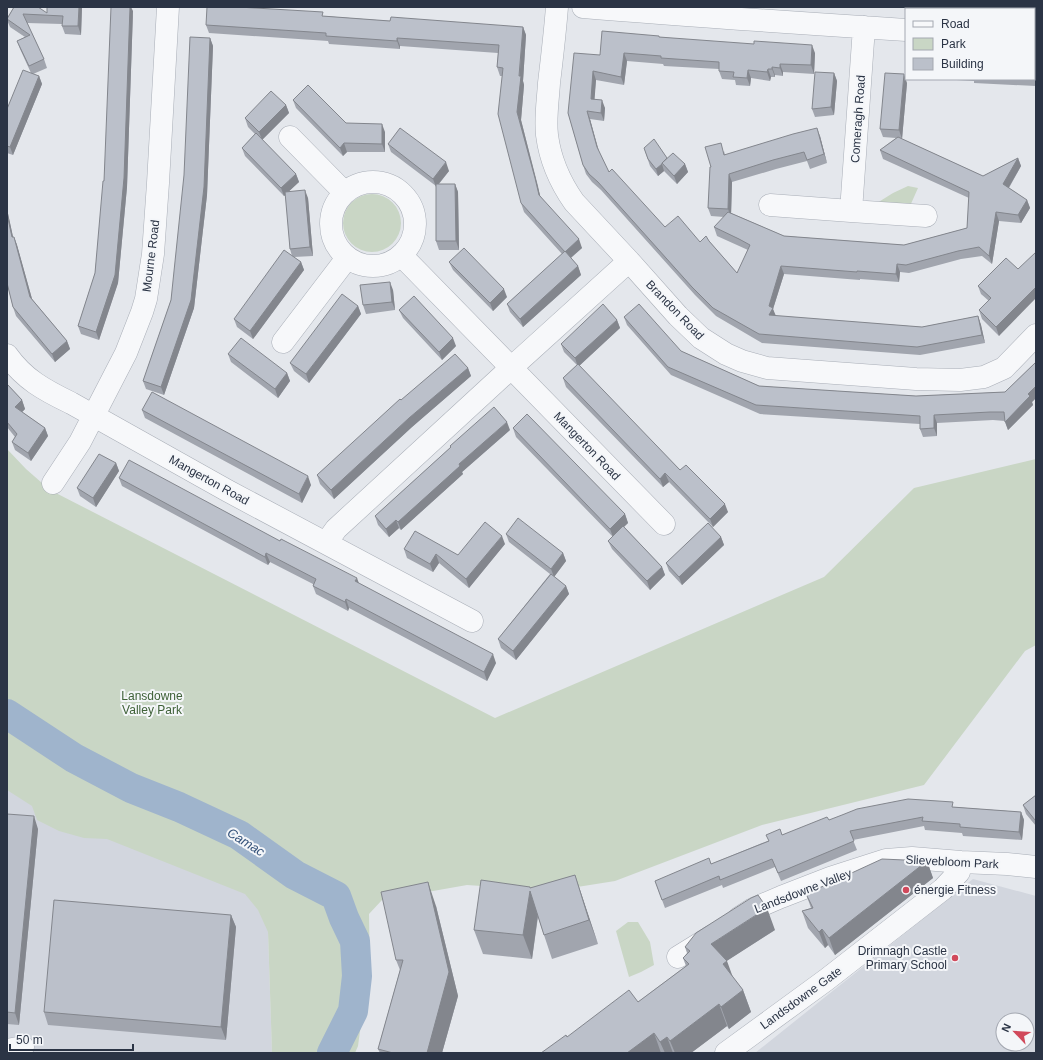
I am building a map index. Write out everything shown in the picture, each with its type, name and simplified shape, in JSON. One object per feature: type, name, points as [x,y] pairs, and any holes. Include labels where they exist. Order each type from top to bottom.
[{"type":"street","name":"Mourne Road","points":[[53,483],[80,442],[126,353],[146,299],[153,254],[168,7]]},
{"type":"street","name":"Brandon Road","points":[[557,7],[547,108],[547,134],[551,152],[559,175],[574,202],[678,316],[701,338],[726,354],[742,361],[767,368],[916,379],[960,380],[984,377],[1004,368],[1036,335]]},
{"type":"street","points":[[583,7],[713,12],[864,28],[905,30]]},
{"type":"street","name":"Comeragh Road","points":[[851,211],[864,28]]},
{"type":"street","points":[[290,137],[344,192]]},
{"type":"street","points":[[362,182],[382,182],[400,191],[408,199],[415,218],[415,228],[413,238],[402,255],[394,261],[384,265],[375,266],[360,264],[347,258],[340,251],[335,244],[330,226],[333,208],[344,192],[352,186],[362,182]]},
{"type":"street","points":[[770,204],[926,216]]},
{"type":"street","name":"Mangerton Road","points":[[402,255],[664,524]]},
{"type":"street","points":[[284,342],[347,258]]},
{"type":"street","points":[[326,543],[336,529],[629,261]]},
{"type":"street","name":"Mangerton Road","points":[[7,355],[28,379],[49,392],[228,491],[472,621]]},
{"type":"street","name":"Slievebloom Park","points":[[869,866],[886,860],[912,858],[1036,867]]},
{"type":"street","name":"Landsdowne Gate","points":[[726,1053],[826,980],[943,889],[959,872],[961,862]]},
{"type":"street","name":"Landsdowne Valley","points":[[678,957],[753,909],[830,878],[869,866]]},
{"type":"shaded area","points":[[7,789],[267,902],[272,1053],[7,1053]]},
{"type":"shaded area","name":"Drimnagh Castle Primary School","points":[[973,879],[1036,896],[1036,1053],[755,1053]]},
{"type":"green space","points":[[908,186],[918,188],[910,206],[877,203],[893,193]]},
{"type":"green space","points":[[366,194],[378,194],[393,202],[401,217],[401,229],[393,244],[378,252],[366,252],[351,244],[343,229],[343,217],[351,202]]},
{"type":"green space","name":"Lansdowne Valley Park","points":[[7,449],[26,469],[50,490],[495,718],[824,577],[914,488],[1036,459],[1036,645],[1025,651],[924,785],[762,825],[615,881],[552,891],[467,885],[382,900],[369,914],[370,981],[361,1011],[362,1016],[358,1046],[355,1053],[272,1053],[268,932],[258,910],[245,894],[107,839],[84,838],[59,831],[37,820],[32,806],[7,790]]},
{"type":"green space","points":[[628,922],[638,922],[650,942],[654,965],[629,977],[616,931]]},
{"type":"building","points":[[14,7],[38,7],[47,13],[47,7],[79,7],[78,26],[62,26],[63,16],[23,14],[44,59],[29,66],[17,41],[30,35],[7,19]]},
{"type":"building","points":[[111,7],[130,7],[124,178],[115,275],[96,332],[78,326],[95,273],[104,181]]},
{"type":"building","points":[[207,7],[238,7],[323,12],[322,16],[390,21],[391,17],[523,27],[519,76],[521,76],[517,112],[539,195],[579,239],[565,252],[521,203],[498,114],[503,68],[497,67],[499,45],[397,38],[397,41],[326,36],[326,33],[206,25]]},
{"type":"building","points":[[602,31],[754,44],[754,41],[812,45],[811,65],[780,64],[780,68],[772,67],[772,69],[768,69],[767,72],[748,70],[747,78],[733,77],[734,72],[719,71],[719,62],[661,58],[661,56],[624,53],[621,77],[593,71],[591,99],[602,100],[601,113],[587,111],[597,147],[609,172],[612,169],[665,227],[678,216],[700,242],[706,236],[737,273],[750,245],[714,227],[728,212],[784,236],[904,245],[967,228],[969,192],[880,150],[898,137],[983,176],[1018,158],[1003,184],[1027,200],[1018,215],[996,212],[989,256],[979,247],[958,251],[906,265],[897,264],[896,274],[781,266],[769,306],[773,308],[769,315],[922,327],[978,316],[982,335],[917,347],[759,334],[713,308],[589,174],[583,165],[568,113],[574,53],[600,55]]},
{"type":"building","points":[[190,37],[210,38],[204,187],[191,300],[161,387],[143,381],[171,300],[184,175]]},
{"type":"building","points":[[1035,59],[1036,59],[1035,78]]},
{"type":"building","points":[[23,70],[39,76],[10,147],[7,146],[7,109]]},
{"type":"building","points":[[815,72],[834,73],[831,107],[812,109]]},
{"type":"building","points":[[885,73],[904,74],[899,130],[880,129]]},
{"type":"building","points":[[308,85],[346,123],[382,124],[382,144],[344,143],[340,148],[293,100]]},
{"type":"building","points":[[271,91],[286,105],[259,132],[245,118]]},
{"type":"building","points":[[400,128],[446,162],[433,179],[388,144]]},
{"type":"building","points":[[817,128],[824,154],[807,160],[804,152],[729,174],[728,209],[708,208],[711,167],[705,147],[721,143],[724,155]]},
{"type":"building","points":[[256,133],[296,174],[281,188],[242,148]]},
{"type":"building","points":[[654,139],[667,158],[656,169],[648,159],[644,148]]},
{"type":"building","points":[[673,153],[685,164],[674,176],[662,163]]},
{"type":"building","points":[[436,184],[455,184],[456,241],[436,241]]},
{"type":"building","points":[[305,190],[310,247],[290,249],[285,192]]},
{"type":"building","points":[[7,214],[12,237],[14,237],[30,297],[67,341],[52,354],[13,307],[7,283]]},
{"type":"building","points":[[464,248],[504,289],[490,303],[449,262]]},
{"type":"building","points":[[284,250],[301,262],[250,331],[234,319]]},
{"type":"building","points":[[565,251],[578,266],[520,319],[507,304]]},
{"type":"building","points":[[1036,252],[1036,287],[996,327],[979,310],[991,298],[978,286],[1006,258],[1018,269]]},
{"type":"building","points":[[390,282],[392,302],[363,305],[360,285]]},
{"type":"building","points":[[342,294],[358,306],[306,374],[290,363]]},
{"type":"building","points":[[414,296],[453,338],[439,352],[399,310]]},
{"type":"building","points":[[603,304],[617,320],[575,358],[561,344]]},
{"type":"building","points":[[639,304],[681,351],[759,386],[916,396],[1005,392],[1036,362],[1036,386],[1028,394],[1030,396],[1005,422],[1004,412],[934,415],[934,428],[920,429],[920,416],[756,405],[668,367],[624,317]]},
{"type":"building","points":[[241,338],[287,373],[275,389],[228,354]]},
{"type":"building","points":[[455,354],[468,368],[409,418],[331,490],[317,475],[400,399],[401,400]]},
{"type":"building","points":[[578,364],[680,470],[686,465],[725,504],[710,519],[665,473],[660,479],[563,378]]},
{"type":"building","points":[[7,384],[22,400],[15,407],[45,428],[28,453],[12,442],[17,434],[7,422]]},
{"type":"building","points":[[152,392],[308,476],[299,494],[142,410]]},
{"type":"building","points":[[494,407],[507,422],[459,464],[460,466],[398,522],[396,520],[386,529],[375,516]]},
{"type":"building","points":[[527,414],[625,514],[610,529],[513,428]]},
{"type":"building","points":[[99,454],[116,463],[93,498],[77,488]]},
{"type":"building","points":[[129,460],[280,541],[281,539],[357,578],[355,581],[493,654],[484,672],[346,599],[345,602],[313,586],[316,579],[266,553],[265,557],[119,478]]},
{"type":"building","points":[[518,518],[563,553],[551,569],[506,534]]},
{"type":"building","points":[[485,522],[502,536],[466,579],[436,554],[430,564],[404,549],[415,531],[458,555]]},
{"type":"building","points":[[708,523],[721,537],[679,577],[666,563]]},
{"type":"building","points":[[623,526],[662,567],[647,581],[608,541]]},
{"type":"building","points":[[551,574],[566,586],[513,651],[498,639]]},
{"type":"building","points":[[1036,795],[1036,820],[1035,820],[1023,805]]},
{"type":"building","points":[[908,799],[953,802],[952,807],[1021,812],[1019,832],[960,827],[960,824],[922,821],[923,817],[850,831],[854,841],[778,873],[772,859],[720,880],[719,876],[662,900],[655,881],[709,858],[711,864],[769,841],[766,835],[780,829],[782,835],[827,817],[829,820],[857,809]]},
{"type":"building","points":[[7,814],[34,816],[15,1013],[7,1012]]},
{"type":"building","points":[[882,859],[927,861],[829,938],[822,929],[819,932],[802,911],[813,908],[806,894]]},
{"type":"building","points":[[575,875],[589,920],[544,935],[530,891],[523,935],[474,930],[481,880],[530,888]]},
{"type":"building","points":[[428,882],[449,972],[427,1053],[393,1053],[378,1049],[403,960],[396,960],[381,892]]},
{"type":"building","points":[[758,895],[767,908],[711,944],[727,961],[723,964],[743,990],[721,1007],[719,1004],[670,1041],[667,1037],[660,1042],[654,1033],[627,1053],[541,1053],[566,1035],[567,1037],[629,990],[638,1002],[689,964],[683,958],[690,951],[685,947],[696,933]]},
{"type":"building","points":[[54,900],[231,915],[221,1027],[44,1012]]},
{"type":"waterway","name":"Camac","points":[[7,714],[74,758],[131,788],[179,807],[239,835],[295,875],[336,896],[355,941],[357,976],[353,1011],[332,1053]]},
{"type":"place","name":"énergie Fitness","points":[[906,890]]},
{"type":"place","name":"Drimnagh Castle Primary School","points":[[955,958]]}]
